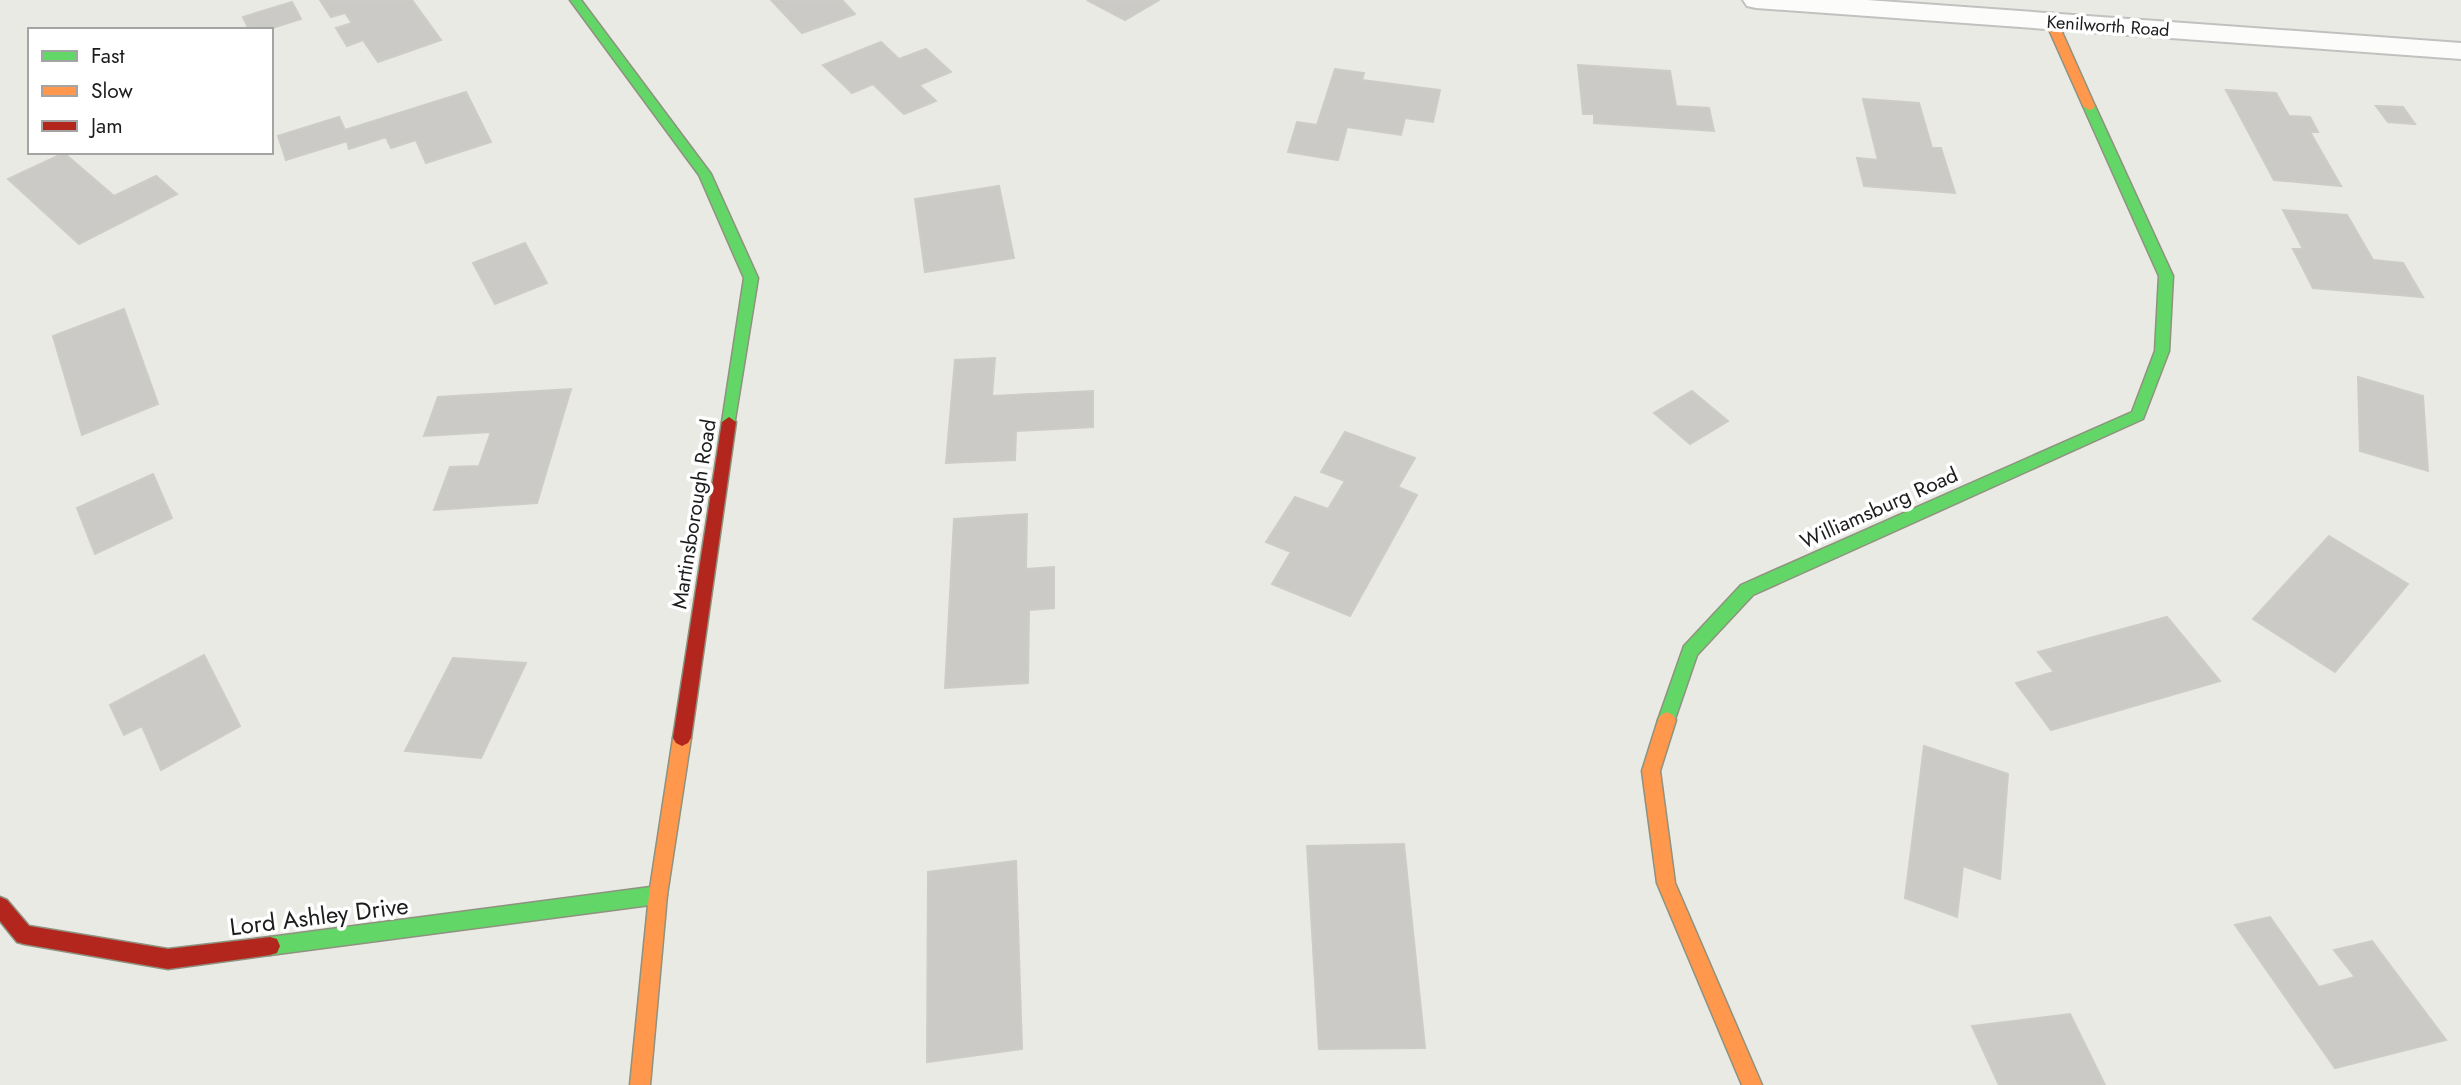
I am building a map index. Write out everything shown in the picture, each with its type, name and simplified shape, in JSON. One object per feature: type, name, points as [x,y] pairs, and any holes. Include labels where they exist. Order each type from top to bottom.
[{"type":"street","name":"Martinsborough Road","points":[[575,0],[705,174],[751,278],[658,895],[639,1085]]},
{"type":"street","name":"Kenilworth Road","points":[[1756,0],[2461,51]]},
{"type":"street","name":"Williamsburg Road","points":[[1752,1085],[1666,883],[1651,771],[1690,651],[1747,590],[2138,415],[2162,351],[2166,276],[2052,23]]},
{"type":"street","name":"Lord Ashley Drive","points":[[0,906],[24,935],[168,959],[658,895]]},
{"type":"building","points":[[320,0],[412,0],[441,40],[378,62],[363,40],[347,46],[336,28],[352,23],[345,13],[331,17]]},
{"type":"building","points":[[771,0],[842,0],[855,14],[802,33]]},
{"type":"building","points":[[1087,0],[1159,0],[1125,20]]},
{"type":"building","points":[[292,2],[301,19],[272,28],[248,28],[243,17]]},
{"type":"building","points":[[881,42],[899,59],[926,49],[951,72],[919,85],[936,101],[904,114],[873,84],[852,93],[823,65]]},
{"type":"building","points":[[1578,65],[1670,71],[1676,106],[1709,108],[1714,131],[1594,123],[1594,114],[1583,114]]},
{"type":"building","points":[[1335,69],[1364,73],[1362,80],[1440,90],[1433,122],[1405,118],[1401,135],[1347,127],[1338,160],[1288,152],[1297,122],[1317,125]]},
{"type":"building","points":[[2226,90],[2276,93],[2289,116],[2310,117],[2318,132],[2310,132],[2341,186],[2274,180]]},
{"type":"building","points":[[466,92],[491,142],[426,163],[416,140],[391,148],[386,137],[349,149],[347,141],[286,160],[278,136],[339,117],[345,130]]},
{"type":"building","points":[[1863,99],[1919,103],[1932,148],[1941,148],[1955,193],[1864,186],[1857,158],[1878,160]]},
{"type":"building","points":[[2376,106],[2403,107],[2415,124],[2388,122]]},
{"type":"building","points":[[65,154],[114,196],[156,176],[177,194],[79,244],[8,179]]},
{"type":"building","points":[[999,186],[1014,258],[925,272],[915,199]]},
{"type":"building","points":[[2283,210],[2347,215],[2373,260],[2403,263],[2423,297],[2313,288],[2293,249],[2303,249]]},
{"type":"building","points":[[525,243],[547,283],[495,304],[473,263]]},
{"type":"building","points":[[124,309],[158,404],[82,435],[53,336]]},
{"type":"building","points":[[995,358],[992,396],[1093,391],[1093,427],[1016,431],[1015,460],[946,463],[955,360]]},
{"type":"building","points":[[2358,377],[2423,396],[2428,471],[2360,451]]},
{"type":"building","points":[[571,389],[537,503],[434,510],[450,467],[479,466],[491,432],[424,436],[438,397]]},
{"type":"building","points":[[1692,391],[1728,421],[1690,444],[1654,413]]},
{"type":"building","points":[[1345,432],[1415,458],[1398,487],[1417,495],[1350,616],[1272,584],[1291,552],[1266,542],[1295,497],[1328,509],[1345,481],[1321,472]]},
{"type":"building","points":[[153,474],[172,518],[95,554],[77,508]]},
{"type":"building","points":[[1027,514],[1026,569],[1054,567],[1054,608],[1029,610],[1028,683],[945,688],[954,519]]},
{"type":"building","points":[[2329,536],[2408,584],[2335,672],[2253,619]]},
{"type":"building","points":[[2167,617],[2220,681],[2051,730],[2016,683],[2054,672],[2038,652]]},
{"type":"building","points":[[204,655],[240,726],[161,770],[142,726],[124,735],[110,705]]},
{"type":"building","points":[[453,658],[526,663],[481,758],[405,751]]},
{"type":"building","points":[[1924,746],[2008,774],[2000,879],[1963,866],[1957,917],[1905,898]]},
{"type":"building","points":[[1404,844],[1425,1048],[1319,1049],[1307,846]]},
{"type":"building","points":[[1016,861],[1022,1049],[927,1062],[928,872]]},
{"type":"building","points":[[2270,917],[2319,987],[2355,977],[2334,950],[2372,941],[2446,1040],[2335,1068],[2235,925]]},
{"type":"building","points":[[2070,1014],[2105,1085],[1999,1085],[1972,1026]]},
{"type":"traffic: fast","points":[[575,0],[705,174],[751,278],[729,422]]},
{"type":"traffic: fast","points":[[1667,720],[1690,651],[1747,590],[2138,415],[2162,351],[2166,276],[2089,106]]},
{"type":"traffic: fast","points":[[270,946],[658,895]]},
{"type":"traffic: slow","points":[[2052,23],[2089,106]]},
{"type":"traffic: slow","points":[[1667,720],[1651,771],[1666,883],[1752,1085]]},
{"type":"traffic: slow","points":[[640,1085],[658,895],[682,738]]},
{"type":"traffic: jam","points":[[682,738],[729,422]]},
{"type":"traffic: jam","points":[[0,906],[24,935],[168,959],[270,946]]}]
